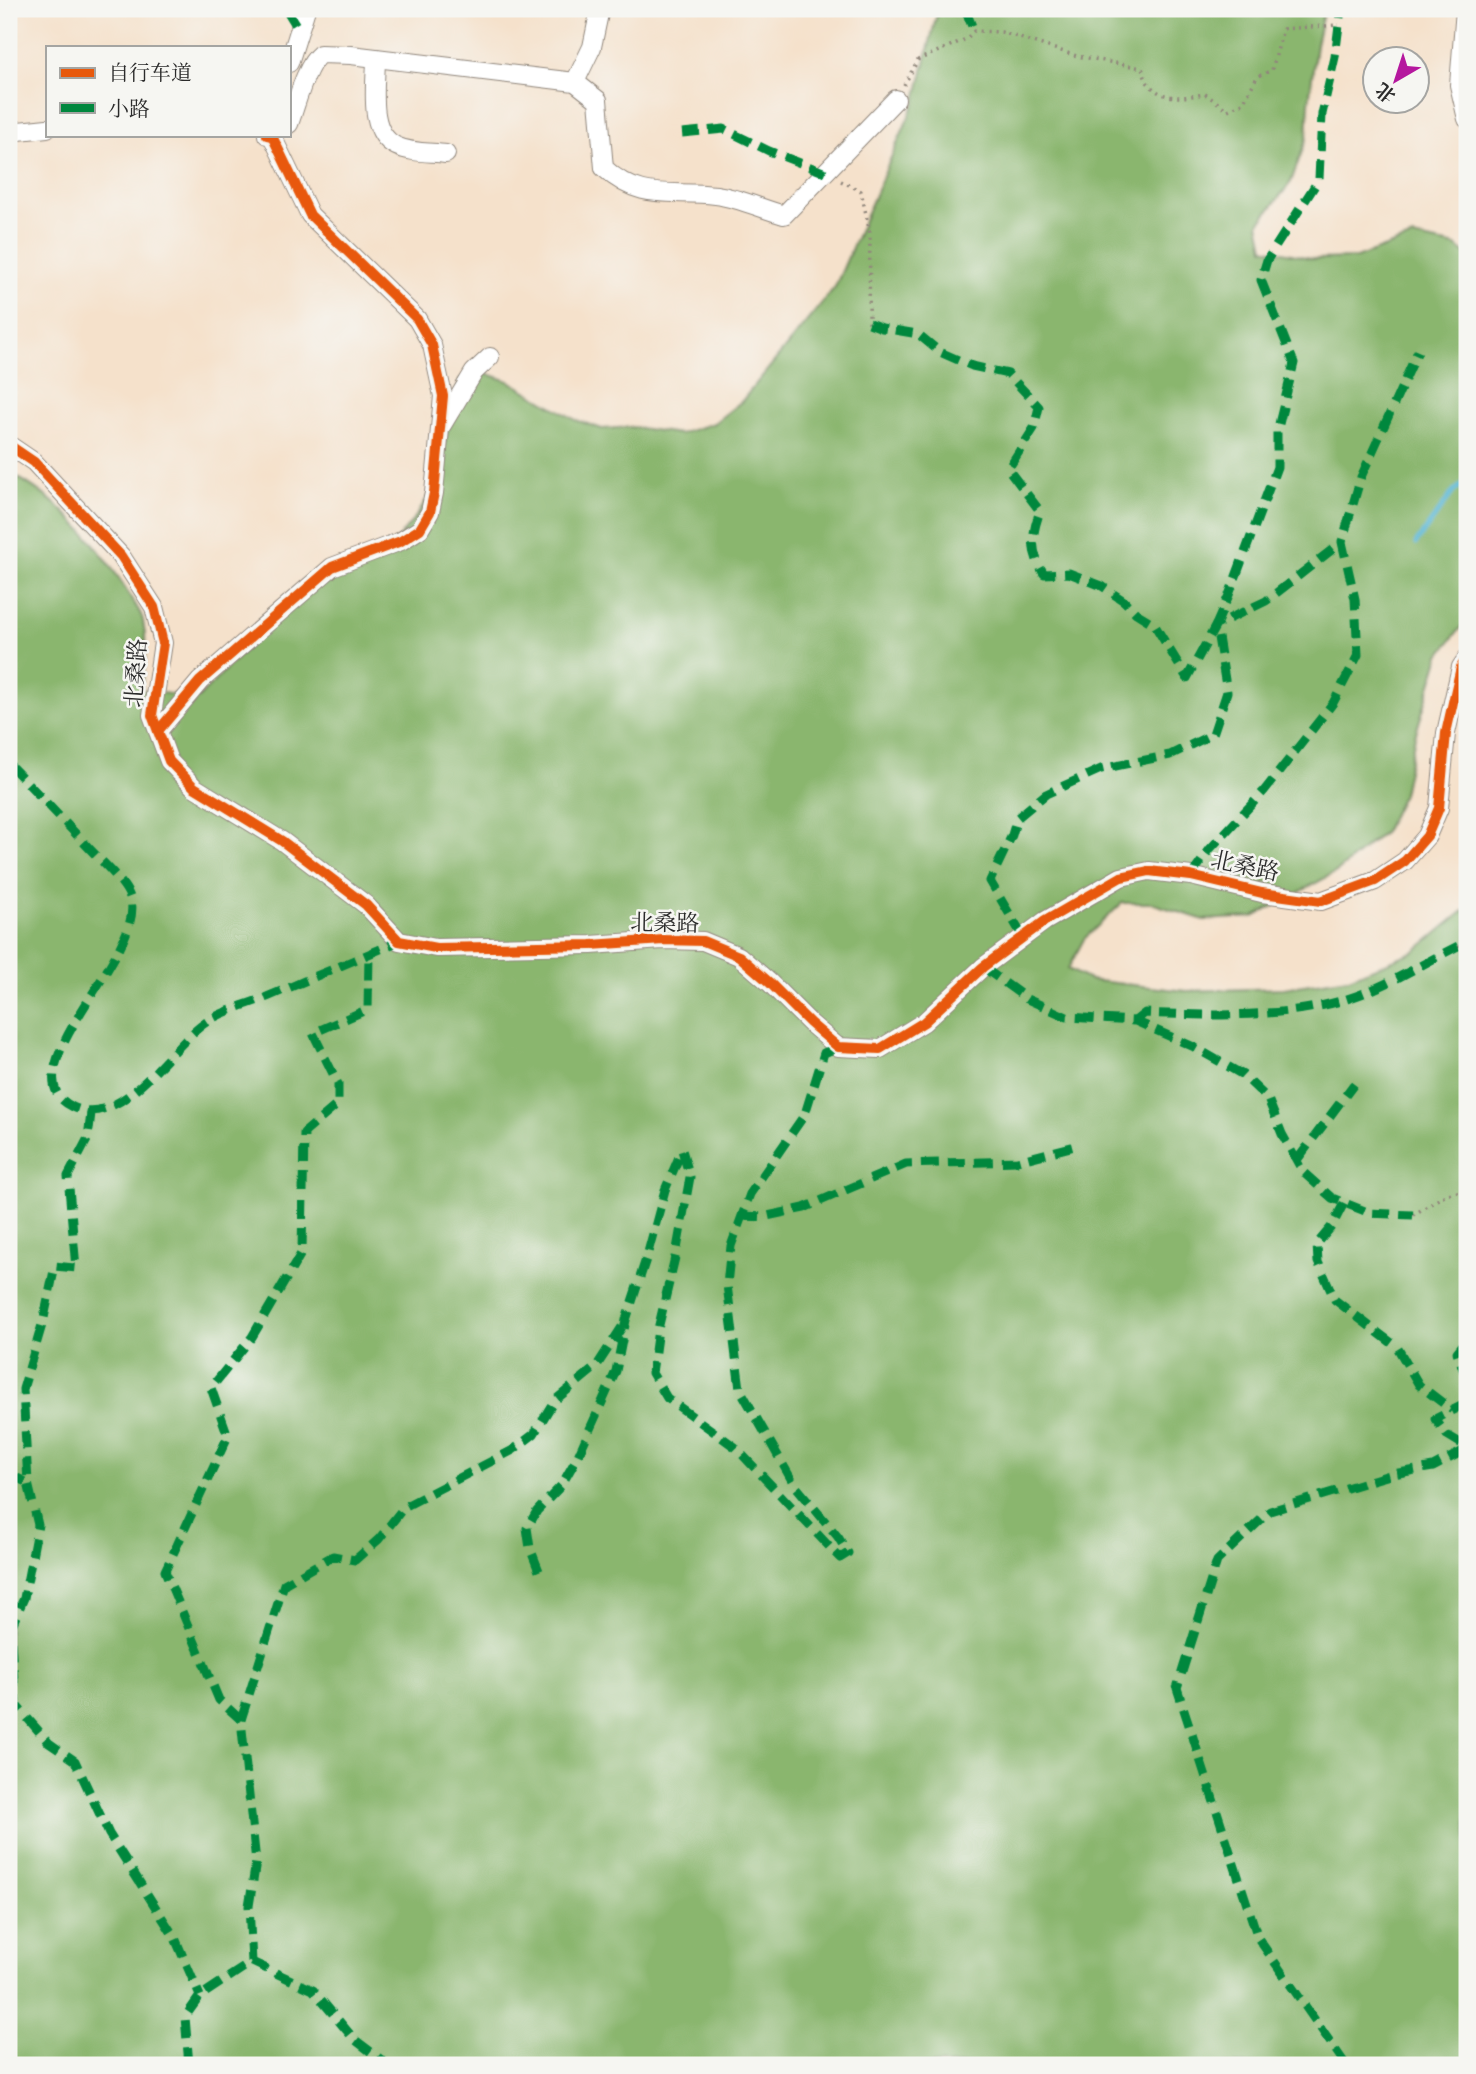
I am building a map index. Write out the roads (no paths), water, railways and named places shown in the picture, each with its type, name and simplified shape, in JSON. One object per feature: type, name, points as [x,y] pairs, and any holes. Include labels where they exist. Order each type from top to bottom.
[{"type":"street","points":[[290,60],[306,9]]},
{"type":"street","points":[[575,82],[592,47],[600,9]]},
{"type":"street","points":[[1465,9],[1459,85],[1467,119]]},
{"type":"street","points":[[290,121],[307,75],[315,58],[320,54],[376,58],[575,82],[598,100],[604,168],[616,180],[655,194],[717,195],[784,215],[895,99]]},
{"type":"street","points":[[376,58],[376,110],[380,132],[394,145],[413,151],[446,154]]},
{"type":"street","points":[[9,132],[46,128]]},
{"type":"street","points":[[158,731],[200,681],[331,567],[401,541],[420,529],[430,512],[434,493],[443,396],[432,345],[417,318],[310,215],[271,136]]},
{"type":"street","points":[[440,429],[474,372],[490,357]]},
{"type":"street","name":"北桑路","points":[[9,445],[34,462],[121,556],[155,607],[163,643],[152,715],[169,761],[194,787],[282,841],[366,905],[399,941],[436,948],[703,941],[739,956],[838,1047],[880,1049],[924,1022],[983,967],[1045,920],[1121,877],[1149,871],[1191,876],[1262,893],[1321,901],[1375,881],[1405,861],[1427,836],[1439,808],[1446,733],[1461,667],[1467,657]]},
{"type":"waterway","points":[[1416,543],[1453,492],[1467,481]]}]
